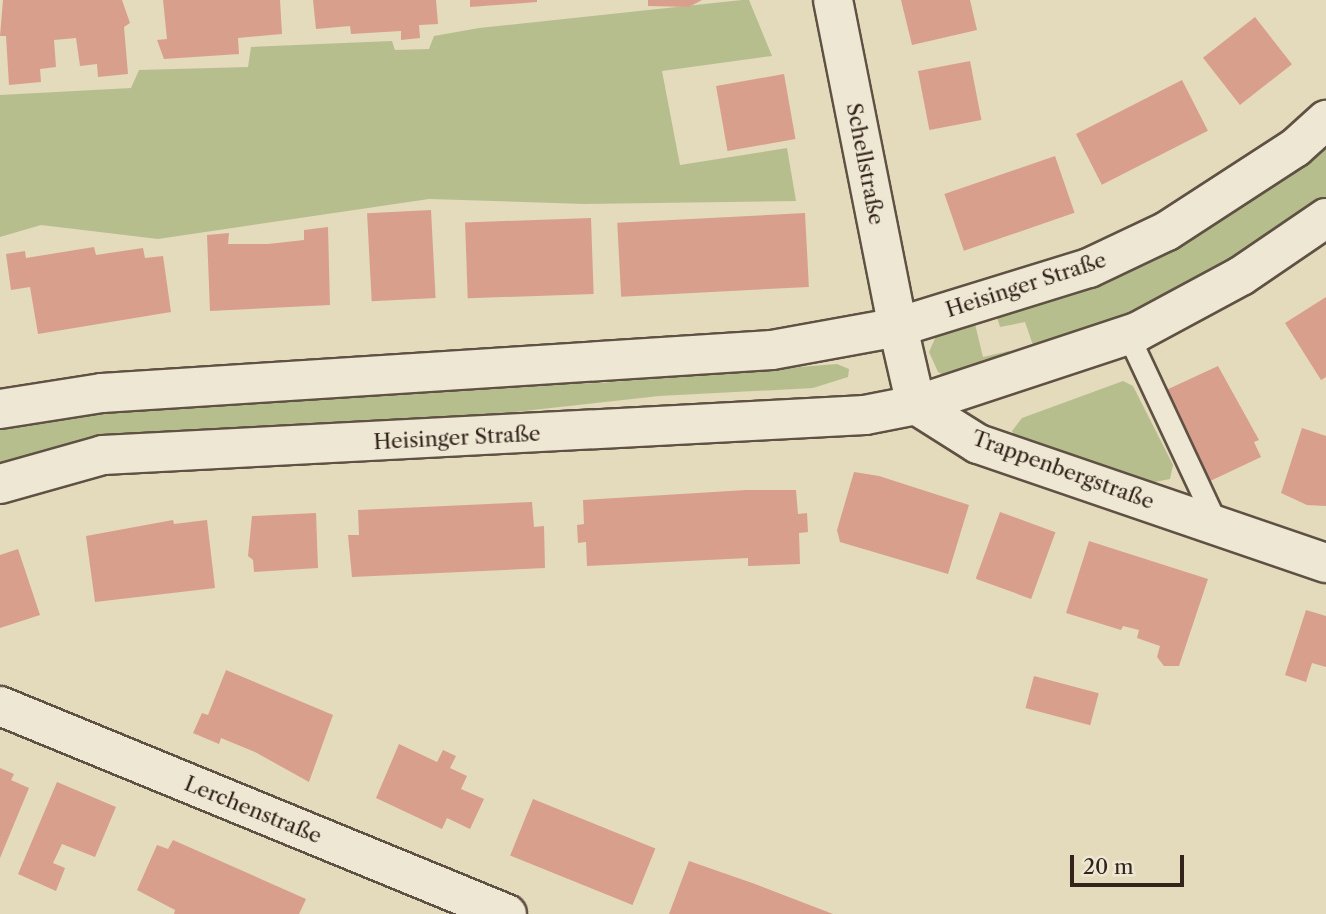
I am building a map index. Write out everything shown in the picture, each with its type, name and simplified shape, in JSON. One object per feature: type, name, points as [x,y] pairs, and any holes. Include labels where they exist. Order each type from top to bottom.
[{"type":"main road","name":"Schellstraße","points":[[833,0],[898,327]]},
{"type":"main road","name":"Heisinger Straße","points":[[0,410],[102,393],[772,350],[898,327],[1090,268],[1134,247],[1167,231],[1295,148],[1326,120]]},
{"type":"main road","name":"Heisinger Straße","points":[[0,484],[103,455],[852,416],[916,405],[1128,335],[1241,276],[1326,218]]},
{"type":"main road","points":[[898,327],[916,405]]},
{"type":"main road","name":"Trappenbergstraße","points":[[916,405],[978,444],[1216,523],[1326,563]]},
{"type":"main road","name":"Lerchenstraße","points":[[0,706],[507,914]]},
{"type":"lane","points":[[1128,335],[1216,523]]},
{"type":"green space","points":[[749,0],[772,56],[662,71],[680,165],[787,148],[796,201],[584,204],[429,199],[158,239],[41,225],[0,237],[0,95],[131,88],[139,70],[248,67],[251,47],[392,41],[395,50],[429,49],[434,36],[479,28]]},
{"type":"green space","points":[[1326,142],[1326,200],[1262,245],[1130,316],[1036,354],[1025,322],[1000,327],[997,317],[1034,304]]},
{"type":"green space","points":[[975,324],[983,357],[1009,351],[1012,363],[945,376],[938,372],[929,352],[936,336]]},
{"type":"green space","points":[[837,364],[849,369],[848,377],[813,388],[659,396],[0,469],[0,427],[249,391],[599,383]]},
{"type":"green space","points":[[1123,381],[1133,386],[1173,465],[1170,479],[1155,482],[1058,453],[1016,439],[1012,431],[1022,418]]},
{"type":"building","points":[[3,0],[122,0],[130,23],[124,27],[128,74],[98,77],[97,64],[80,66],[76,38],[54,40],[56,67],[40,69],[41,82],[9,85],[6,36],[0,36]]},
{"type":"building","points":[[163,0],[280,0],[282,34],[238,38],[239,54],[164,59],[157,40],[167,39]]},
{"type":"building","points":[[313,0],[436,0],[438,24],[419,25],[420,38],[401,40],[401,31],[351,34],[350,26],[316,29]]},
{"type":"building","points":[[470,0],[537,0],[537,2],[470,7]]},
{"type":"building","points":[[648,0],[702,0],[689,7],[648,6]]},
{"type":"building","points":[[901,0],[970,0],[977,30],[912,45]]},
{"type":"building","points":[[1255,17],[1292,64],[1240,105],[1203,58]]},
{"type":"building","points":[[970,61],[981,120],[929,130],[918,71]]},
{"type":"building","points":[[784,74],[795,139],[728,151],[716,86]]},
{"type":"building","points":[[1182,80],[1208,131],[1102,185],[1076,134]]},
{"type":"building","points":[[1055,156],[1075,213],[964,251],[944,194]]},
{"type":"building","points":[[431,210],[436,298],[372,301],[367,213]]},
{"type":"building","points":[[805,213],[809,287],[621,297],[617,223]]},
{"type":"building","points":[[591,218],[594,294],[468,298],[465,222]]},
{"type":"building","points":[[328,227],[330,305],[210,311],[207,235],[229,233],[228,244],[268,244],[304,240],[304,230]]},
{"type":"building","points":[[94,247],[96,255],[143,248],[145,258],[163,256],[171,312],[38,334],[30,287],[11,290],[6,254],[25,251],[26,258]]},
{"type":"building","points":[[1326,297],[1326,377],[1321,380],[1285,323]]},
{"type":"building","points":[[1218,366],[1259,440],[1254,442],[1261,457],[1206,483],[1164,391]]},
{"type":"building","points":[[1302,428],[1326,436],[1326,506],[1307,505],[1281,493]]},
{"type":"building","points":[[854,472],[879,476],[969,505],[948,574],[840,542],[837,530]]},
{"type":"building","points":[[746,490],[796,490],[798,514],[807,513],[808,532],[799,533],[800,564],[748,566],[748,558],[587,566],[586,542],[578,543],[577,525],[584,524],[583,500]]},
{"type":"building","points":[[532,502],[534,527],[544,526],[545,568],[352,577],[348,535],[359,535],[358,510]]},
{"type":"building","points":[[1000,512],[1055,532],[1031,599],[976,579]]},
{"type":"building","points":[[316,513],[318,568],[254,572],[253,560],[248,556],[252,516]]},
{"type":"building","points":[[173,520],[174,524],[207,520],[215,588],[95,602],[86,536]]},
{"type":"building","points":[[1089,541],[1208,579],[1179,666],[1164,666],[1157,657],[1160,646],[1137,638],[1139,630],[1123,626],[1121,630],[1066,613]]},
{"type":"building","points":[[18,549],[40,615],[0,628],[0,555]]},
{"type":"building","points":[[1306,610],[1326,616],[1326,667],[1312,663],[1306,682],[1285,675]]},
{"type":"building","points":[[226,670],[333,715],[309,782],[255,752],[221,738],[219,744],[193,733],[202,713],[208,715]]},
{"type":"building","points":[[1034,676],[1099,693],[1090,725],[1025,708]]},
{"type":"building","points":[[399,744],[437,762],[443,750],[456,756],[450,768],[467,776],[461,789],[484,799],[470,829],[447,818],[442,829],[376,798]]},
{"type":"building","points":[[0,768],[14,774],[11,780],[29,788],[0,858]]},
{"type":"building","points":[[57,782],[116,807],[95,857],[62,844],[53,863],[65,868],[56,891],[18,874]]},
{"type":"building","points":[[533,799],[655,848],[633,905],[510,856]]},
{"type":"building","points":[[173,840],[306,899],[299,914],[174,914],[175,910],[137,890],[157,845],[168,849]]},
{"type":"building","points":[[689,861],[755,884],[833,914],[669,914]]}]
